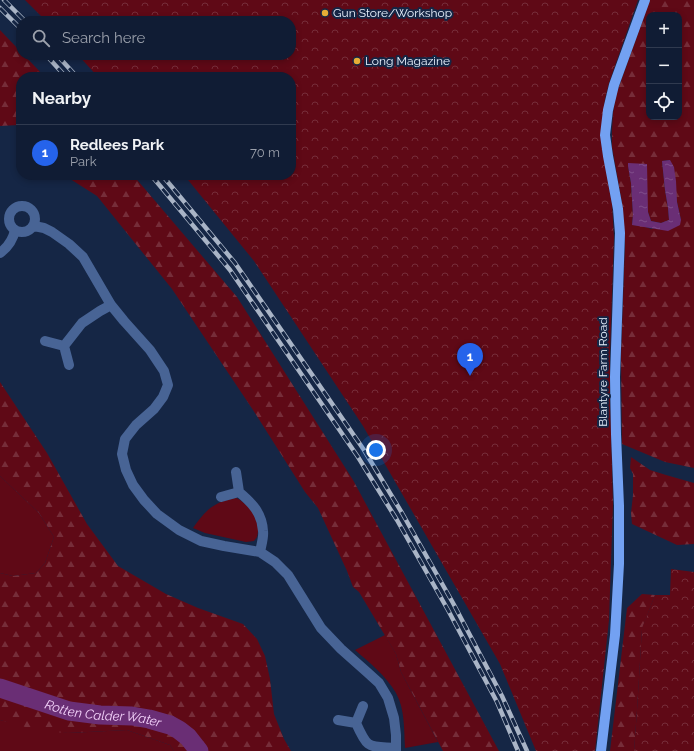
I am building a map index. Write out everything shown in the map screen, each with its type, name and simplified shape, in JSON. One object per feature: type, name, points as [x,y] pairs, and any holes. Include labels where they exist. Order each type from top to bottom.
[{"type":"main road","name":"Blantyre Farm Road","points":[[601,751],[612,664],[617,609],[619,554],[615,377],[620,232],[618,209],[608,156],[606,125],[612,91],[645,0]]},
{"type":"street","points":[[19,206],[28,207],[32,209],[34,213],[34,226],[27,232],[15,230],[9,223],[9,214],[12,210],[19,206]]},
{"type":"street","points":[[34,226],[44,228],[52,232],[69,244],[83,257],[111,305],[150,350],[164,371],[168,385],[163,397],[154,409],[136,424],[125,439],[122,454],[126,470],[133,485],[157,514],[178,530],[201,541],[260,552],[275,562],[288,575],[321,628],[340,649],[379,683],[388,698],[394,718],[396,749],[374,747],[366,742],[356,724],[338,720]]},
{"type":"street","points":[[0,253],[12,240],[15,230]]},
{"type":"street","points":[[64,346],[82,323],[111,305]]},
{"type":"street","points":[[46,341],[64,346]]},
{"type":"street","points":[[64,346],[69,365]]},
{"type":"street","points":[[236,472],[239,492],[252,504],[261,517],[264,532],[260,552]]},
{"type":"street","points":[[221,497],[239,492]]},
{"type":"street","points":[[356,724],[363,706]]},
{"type":"green space","points":[[25,0],[638,0],[609,83],[605,99],[601,136],[612,204],[614,237],[610,353],[613,504],[609,620],[595,751],[536,751],[500,664],[363,426],[254,261],[188,180],[296,180],[296,72],[93,72],[83,60],[296,60],[296,16],[41,16]]},
{"type":"green space","points":[[650,0],[694,0],[694,468],[665,462],[622,444],[621,357],[625,245],[622,203],[612,147],[613,113],[616,95]],"holes":[[[670,160],[681,220],[651,229],[643,226],[632,225],[633,215],[631,183],[628,166],[651,221],[661,223],[669,220],[662,161]]]},
{"type":"green space","points":[[0,30],[16,47],[16,60],[29,60],[40,72],[16,72],[16,125],[0,126]]},
{"type":"green space","points":[[72,180],[137,180],[237,297],[353,480],[499,751],[443,751],[401,672],[396,654],[359,592],[353,587],[318,508],[305,492],[253,410],[172,289],[97,196]]},
{"type":"green space","points":[[0,382],[47,453],[87,524],[118,566],[166,594],[198,608],[243,624],[257,639],[265,656],[270,679],[274,714],[284,739],[291,751],[174,751],[170,745],[127,730],[68,733],[40,731],[0,720],[0,573],[13,576],[36,573],[45,563],[54,537],[39,513],[0,476]]},
{"type":"green space","points":[[631,457],[650,470],[694,483],[694,544],[677,545],[632,524],[631,513],[633,474],[630,468]]},
{"type":"green space","points":[[0,476],[39,513],[54,537],[45,563],[36,573],[13,576],[0,573]]},
{"type":"green space","points":[[236,498],[249,508],[258,521],[257,537],[254,541],[246,542],[205,533],[193,528],[202,516],[211,508],[221,502]]},
{"type":"green space","points":[[671,569],[694,572],[694,751],[634,751],[642,628],[655,595],[670,595]]},
{"type":"green space","points":[[642,594],[655,595],[642,629],[634,751],[610,751],[627,608]]},
{"type":"green space","points":[[385,635],[396,654],[401,672],[438,742],[405,748],[403,713],[396,693],[383,675],[355,650]]},
{"type":"green space","points":[[0,720],[68,733],[127,730],[170,745],[174,751],[0,751]]},
{"type":"water","points":[[670,160],[674,167],[677,202],[681,220],[680,225],[668,231],[632,225],[633,215],[631,183],[628,163],[647,164],[648,212],[651,221],[661,223],[669,220],[662,161]]},
{"type":"waterway","name":"Rotten Calder Water","points":[[0,688],[69,711],[100,715],[132,716],[170,725],[188,737],[199,751]]},
{"type":"railway","points":[[4,0],[20,16]]},
{"type":"railway","points":[[0,8],[16,24]]},
{"type":"railway","points":[[51,60],[61,72]]},
{"type":"railway","points":[[62,60],[72,72]]},
{"type":"railway","points":[[155,180],[230,270],[358,457],[397,520],[448,610],[497,702],[518,751]]},
{"type":"railway","points":[[166,180],[235,263],[364,450],[453,603],[502,696],[527,751]]},
{"type":"place","name":"Gun Store/Workshop","points":[[325,13]]},
{"type":"place","name":"Long Magazine","points":[[357,61]]},
{"type":"place","name":"Redlees Park","points":[[470,376]]}]
